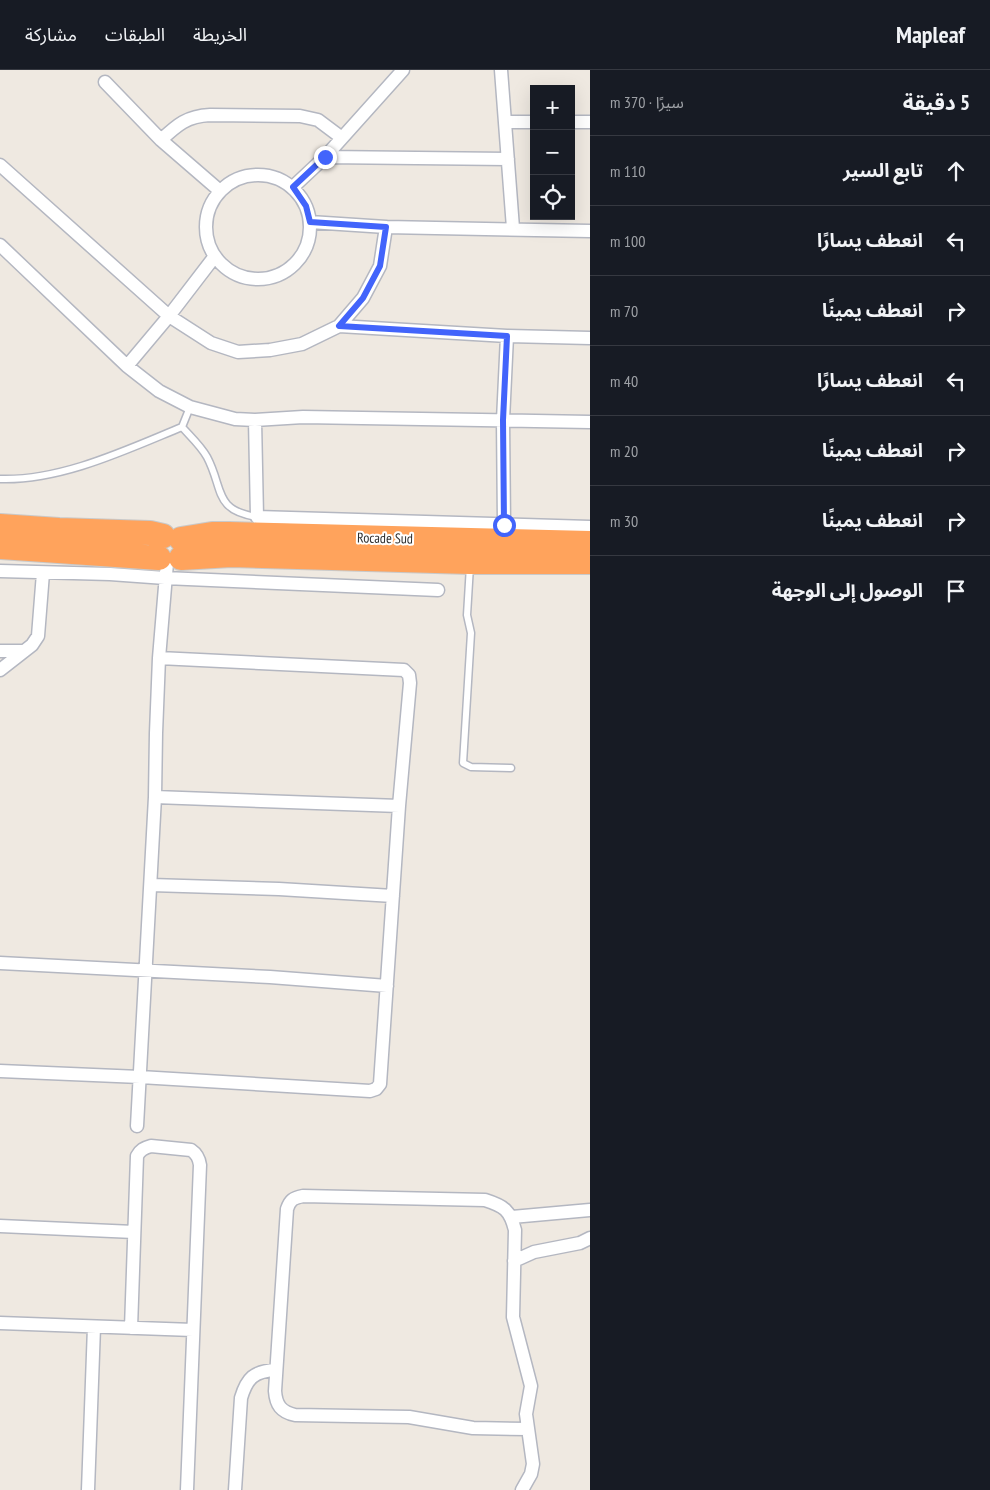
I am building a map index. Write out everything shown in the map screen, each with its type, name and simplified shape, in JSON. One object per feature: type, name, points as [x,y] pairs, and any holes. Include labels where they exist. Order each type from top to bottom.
[{"type":"highway","name":"Rocade Sud","points":[[0,526],[150,533],[169,555]]},
{"type":"highway","name":"Rocade Sud","points":[[169,555],[212,534],[590,543]]},
{"type":"highway","name":"Rocade Sud","points":[[0,547],[169,555],[470,562],[590,562]]},
{"type":"street","points":[[293,187],[325,157],[403,70]]},
{"type":"street","points":[[501,70],[513,228]]},
{"type":"street","points":[[105,82],[161,140],[220,191]]},
{"type":"street","points":[[161,140],[178,125],[196,116],[210,115],[300,116],[318,120],[342,138]]},
{"type":"street","points":[[505,122],[530,122]]},
{"type":"street","points":[[575,122],[590,122]]},
{"type":"street","points":[[325,157],[508,159]]},
{"type":"street","points":[[0,165],[169,316],[211,343],[238,352],[270,350],[302,344],[339,326],[363,298],[380,266],[386,227]]},
{"type":"street","points":[[252,175],[265,175],[277,178],[293,187],[306,206],[310,222],[309,240],[302,256],[289,269],[273,277],[255,279],[243,277],[227,269],[215,256],[209,245],[206,226],[210,207],[220,191],[235,180],[252,175]]},
{"type":"street","points":[[310,222],[386,227],[590,231]]},
{"type":"street","points":[[0,245],[127,366],[159,391],[190,407],[216,415],[255,420],[303,417],[590,422]]},
{"type":"street","points":[[127,366],[169,316],[215,256]]},
{"type":"street","points":[[339,326],[507,336],[590,338]]},
{"type":"street","points":[[504,525],[503,420],[507,336]]},
{"type":"street","points":[[255,420],[257,517],[590,527]]},
{"type":"street","points":[[137,1126],[151,885],[159,658],[169,555]]},
{"type":"street","points":[[0,571],[110,574],[169,555],[438,590]]},
{"type":"street","points":[[0,670],[32,645],[38,636],[43,573]]},
{"type":"street","points":[[0,651],[24,652]]},
{"type":"street","points":[[0,1071],[140,1077],[370,1091],[376,1089],[380,1084],[399,806],[410,683],[409,675],[404,670],[159,658]]},
{"type":"street","points":[[155,797],[399,806]]},
{"type":"street","points":[[151,885],[280,889],[393,896]]},
{"type":"street","points":[[0,963],[270,977],[387,986]]},
{"type":"street","points":[[131,1328],[136,1164],[140,1152],[151,1146],[191,1150],[196,1154],[200,1165],[187,1490]]},
{"type":"street","points":[[522,1490],[531,1474],[533,1464],[526,1414],[531,1386],[516,1336],[513,1317],[515,1230],[512,1217],[505,1208],[485,1200],[303,1196],[290,1201],[287,1209],[276,1370],[276,1399],[282,1410],[288,1413],[409,1417],[473,1428],[528,1429]]},
{"type":"street","points":[[512,1217],[590,1210]]},
{"type":"street","points":[[0,1226],[134,1232]]},
{"type":"street","points":[[514,1261],[534,1252],[580,1243],[590,1238]]},
{"type":"street","points":[[0,1323],[193,1330]]},
{"type":"street","points":[[88,1490],[94,1326]]},
{"type":"street","points":[[235,1490],[241,1398],[246,1382],[257,1374],[276,1370]]},
{"type":"lane","points":[[0,479],[19,480],[87,465],[182,427],[190,407]]},
{"type":"lane","points":[[182,427],[207,457],[226,504],[241,514],[257,517]]},
{"type":"lane","points":[[470,562],[466,615],[471,633],[463,763],[470,767],[511,768]]},
{"type":"route","points":[[325,157],[293,187],[306,206],[310,222],[386,227],[380,266],[363,298],[339,326],[507,336],[503,420],[504,525]]}]
